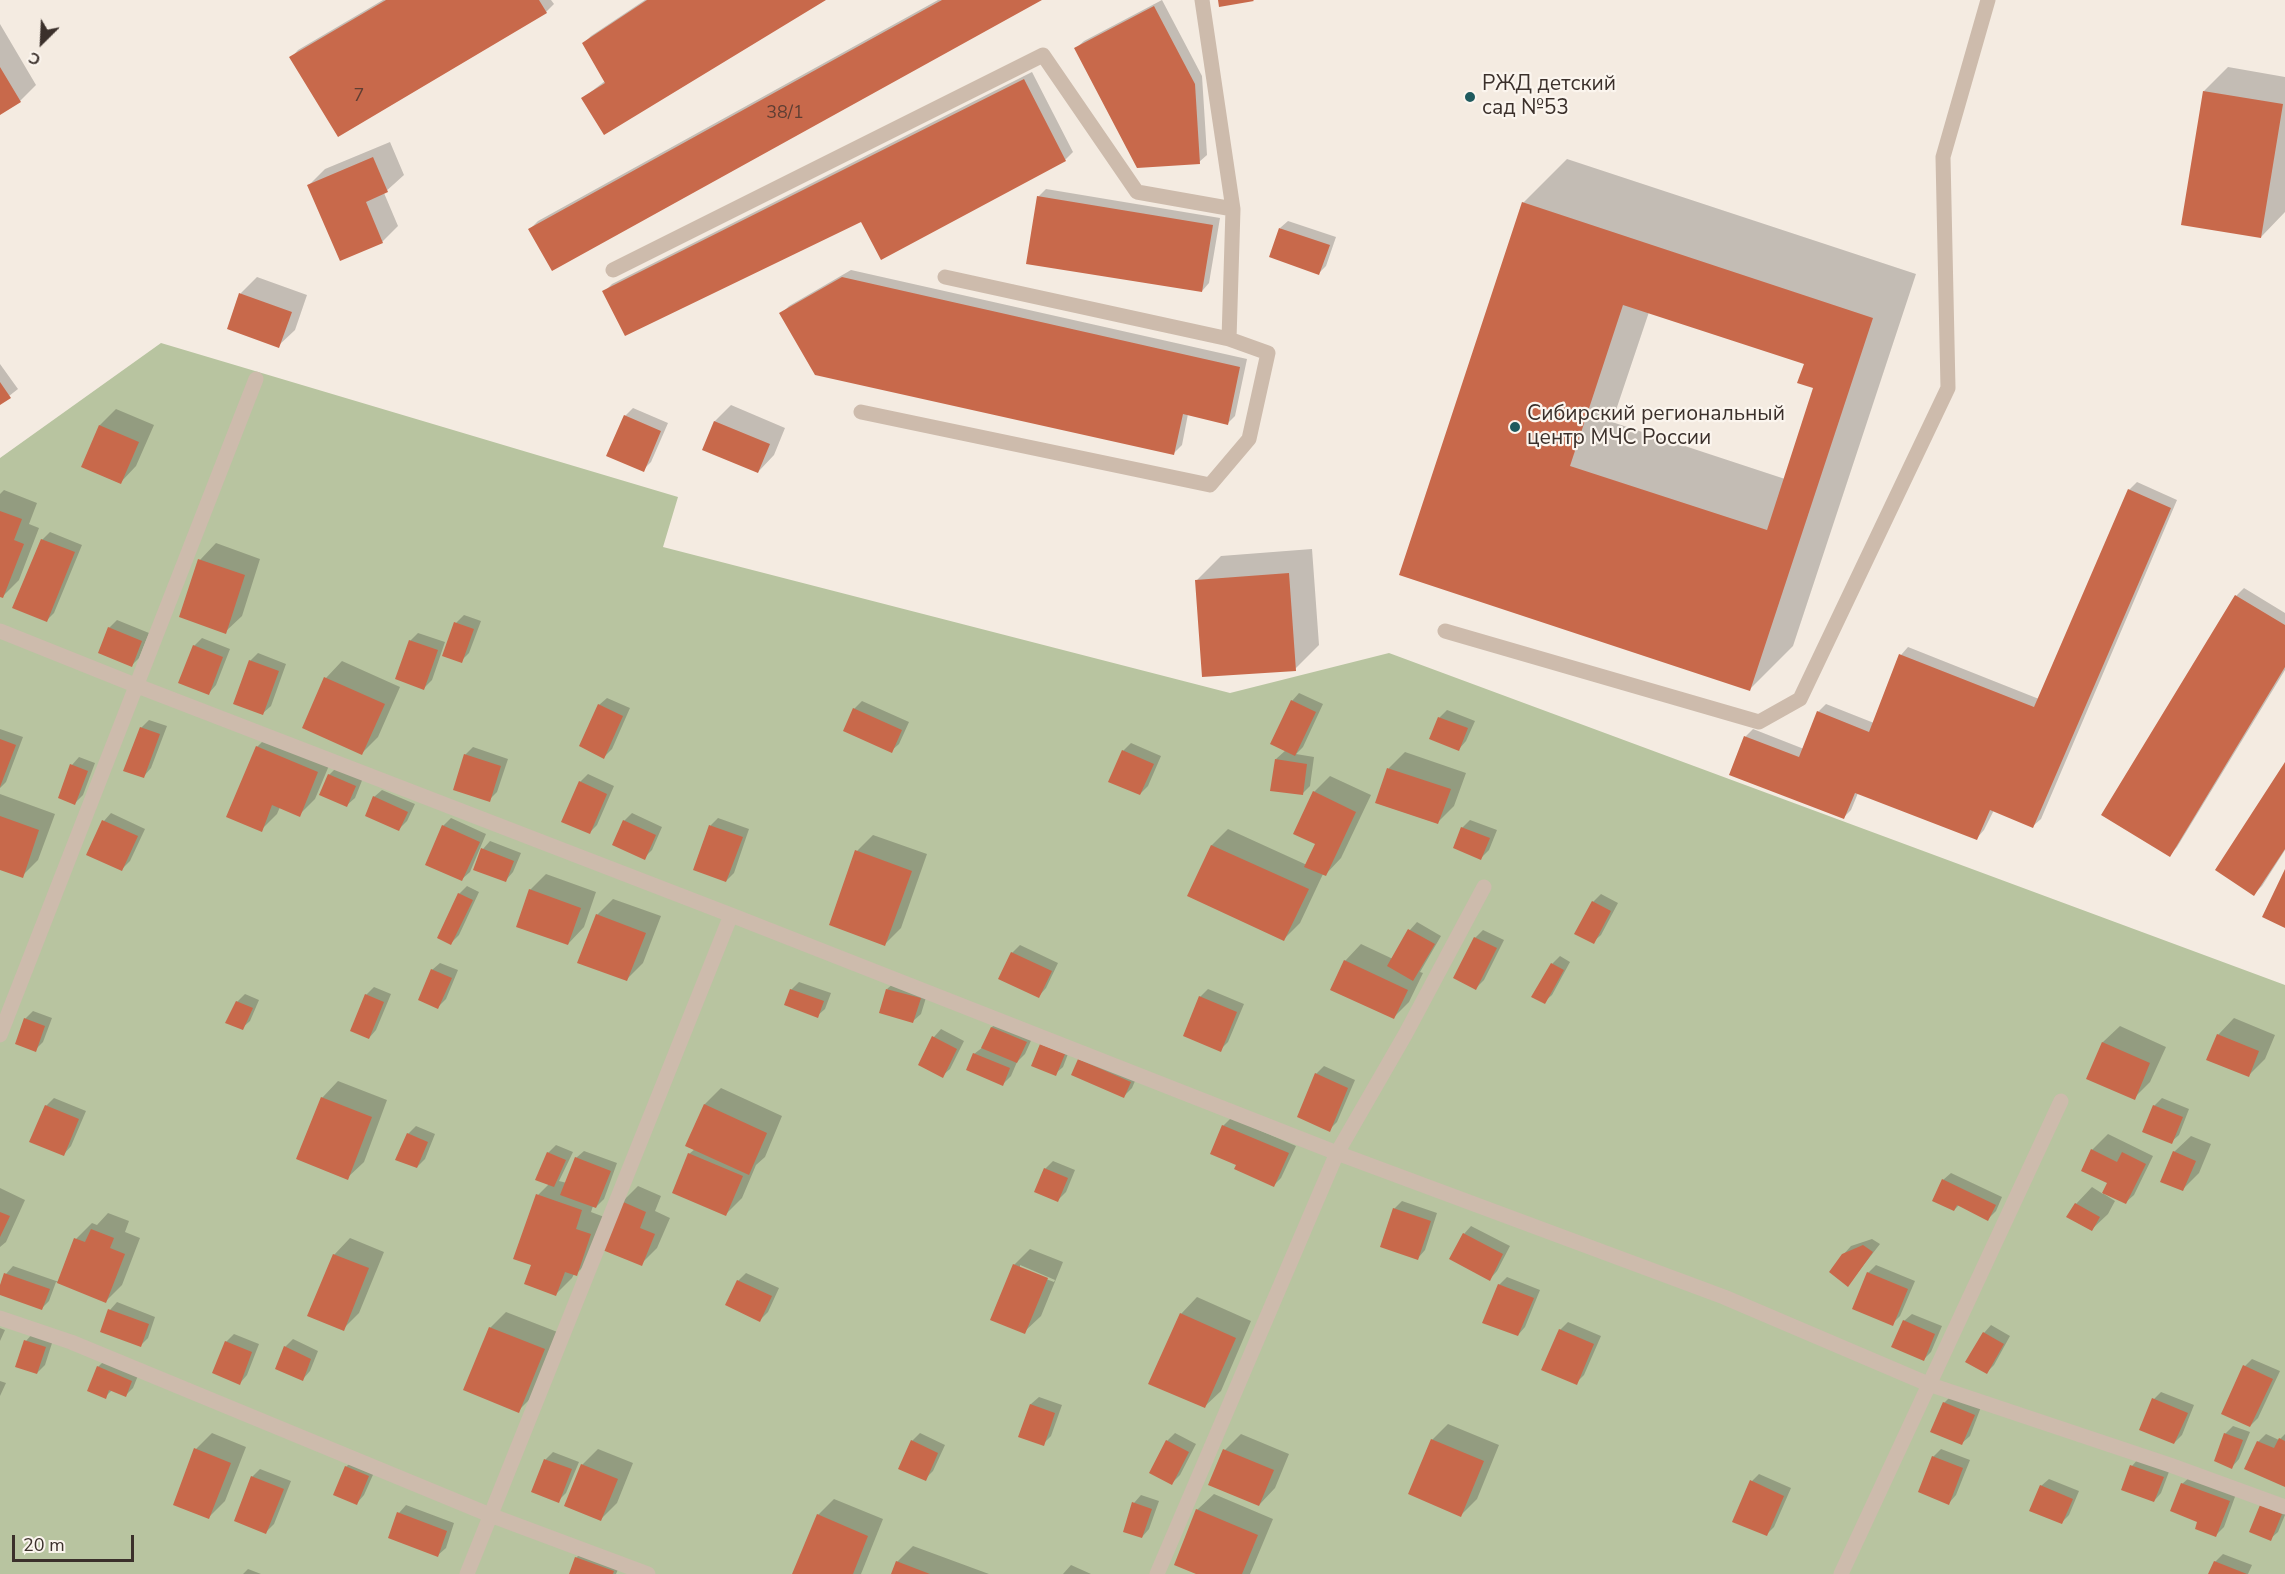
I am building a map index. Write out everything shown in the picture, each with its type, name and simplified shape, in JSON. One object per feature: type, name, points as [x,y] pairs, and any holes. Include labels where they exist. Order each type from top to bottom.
[{"type":"lane","points":[[1202,0],[1233,209],[1228,339]]},
{"type":"lane","points":[[1445,631],[1760,722],[1800,699],[1948,388],[1943,157],[1988,0]]},
{"type":"lane","points":[[613,270],[1043,55],[1137,192],[1233,209]]},
{"type":"lane","points":[[861,412],[1210,484],[1249,439],[1268,353],[1228,339],[945,277]]},
{"type":"lane","points":[[0,1035],[256,379]]},
{"type":"lane","points":[[0,631],[1337,1153],[1724,1297],[1928,1384],[2170,1465],[2285,1508]]},
{"type":"lane","points":[[1157,1574],[1337,1153],[1405,1035],[1484,887]]},
{"type":"lane","points":[[467,1574],[731,915]]},
{"type":"lane","points":[[1841,1574],[2061,1101]]},
{"type":"lane","points":[[0,1318],[71,1342],[490,1515],[648,1574]]},
{"type":"green space","points":[[161,343],[678,497],[663,547],[1230,693],[1389,653],[2285,985],[2285,1574],[0,1574],[0,458]]},
{"type":"building","points":[[386,0],[539,0],[547,13],[338,137],[289,57]]},
{"type":"building","points":[[647,0],[826,0],[604,135],[581,98],[605,83],[582,43]]},
{"type":"building","points":[[942,0],[1042,0],[552,271],[528,229]]},
{"type":"building","points":[[1218,0],[1253,0],[1254,1],[1219,7]]},
{"type":"building","points":[[1154,6],[1195,84],[1200,164],[1137,168],[1074,48]]},
{"type":"building","points":[[0,67],[21,102],[0,115]]},
{"type":"building","points":[[1024,79],[1066,161],[881,260],[861,222],[625,336],[602,291]]},
{"type":"building","points":[[2203,91],[2283,104],[2261,238],[2181,225]]},
{"type":"building","points":[[373,157],[388,192],[366,202],[383,243],[340,261],[307,185]]},
{"type":"building","points":[[1037,196],[1213,225],[1202,292],[1026,264]]},
{"type":"building","name":"Сибирский региональный центр МЧС России","points":[[1522,202],[1873,318],[1750,691],[1399,575]],"holes":[[[1623,305],[1804,364],[1797,383],[1813,388],[1767,530],[1570,466]]]},
{"type":"building","points":[[1279,228],[1330,245],[1319,275],[1269,257]]},
{"type":"building","points":[[842,277],[1240,367],[1228,425],[1183,414],[1174,455],[815,375],[779,313]]},
{"type":"building","points":[[239,293],[292,312],[279,348],[227,329]]},
{"type":"building","points":[[0,382],[11,398],[0,405]]},
{"type":"building","points":[[624,415],[661,431],[644,472],[606,456]]},
{"type":"building","points":[[714,421],[770,444],[758,473],[702,450]]},
{"type":"building","points":[[99,425],[139,442],[121,484],[81,467]]},
{"type":"building","points":[[2128,489],[2171,508],[2033,828],[1990,810],[1977,840],[1855,793],[1844,819],[1729,775],[1744,736],[1799,757],[1817,711],[1869,732],[1899,654],[2034,707]]},
{"type":"building","points":[[0,511],[22,519],[14,540],[24,544],[3,598],[0,597]]},
{"type":"building","points":[[41,539],[75,552],[47,622],[12,608]]},
{"type":"building","points":[[198,559],[245,575],[226,634],[179,617]]},
{"type":"building","points":[[1289,573],[1296,671],[1202,677],[1195,580]]},
{"type":"building","points":[[2235,595],[2285,625],[2285,667],[2170,857],[2101,815]]},
{"type":"building","points":[[454,622],[474,629],[462,663],[442,656]]},
{"type":"building","points":[[108,627],[142,641],[132,667],[98,653]]},
{"type":"building","points":[[409,640],[438,650],[424,690],[395,679]]},
{"type":"building","points":[[193,645],[223,657],[209,695],[178,683]]},
{"type":"building","points":[[249,660],[279,671],[263,715],[233,704]]},
{"type":"building","points":[[324,677],[385,704],[362,755],[302,728]]},
{"type":"building","points":[[1291,700],[1316,712],[1295,756],[1270,744]]},
{"type":"building","points":[[598,704],[623,716],[604,759],[579,746]]},
{"type":"building","points":[[853,708],[902,730],[892,753],[843,731]]},
{"type":"building","points":[[1438,717],[1468,728],[1459,751],[1429,739]]},
{"type":"building","points":[[140,727],[160,734],[144,778],[123,771]]},
{"type":"building","points":[[0,739],[16,745],[0,787]]},
{"type":"building","points":[[256,746],[318,772],[300,817],[272,805],[262,832],[226,817]]},
{"type":"building","points":[[1122,750],[1154,764],[1140,795],[1108,782]]},
{"type":"building","points":[[464,754],[501,766],[490,802],[453,790]]},
{"type":"building","points":[[1275,759],[1307,764],[1303,795],[1270,791]]},
{"type":"building","points":[[2285,762],[2285,849],[2254,896],[2215,870]]},
{"type":"building","points":[[70,764],[88,771],[75,805],[58,798]]},
{"type":"building","points":[[1387,768],[1451,789],[1438,824],[1375,803]]},
{"type":"building","points":[[328,774],[356,786],[347,807],[319,795]]},
{"type":"building","points":[[579,781],[607,794],[590,834],[561,822]]},
{"type":"building","points":[[1313,791],[1356,812],[1326,876],[1304,867],[1315,844],[1293,834]]},
{"type":"building","points":[[373,796],[408,812],[399,831],[365,816]]},
{"type":"building","points":[[0,816],[39,830],[23,878],[0,870]]},
{"type":"building","points":[[102,820],[138,836],[122,871],[86,855]]},
{"type":"building","points":[[623,820],[656,835],[645,860],[612,845]]},
{"type":"building","points":[[442,825],[480,842],[462,881],[425,865]]},
{"type":"building","points":[[709,825],[743,837],[726,882],[693,870]]},
{"type":"building","points":[[1461,827],[1490,838],[1481,860],[1453,848]]},
{"type":"building","points":[[1211,845],[1309,889],[1284,941],[1187,896]]},
{"type":"building","points":[[481,848],[514,861],[506,882],[473,870]]},
{"type":"building","points":[[855,850],[912,871],[885,946],[829,925]]},
{"type":"building","points":[[2285,869],[2285,928],[2262,917]]},
{"type":"building","points":[[529,889],[581,908],[568,945],[516,927]]},
{"type":"building","points":[[458,893],[473,900],[451,945],[437,938]]},
{"type":"building","points":[[1592,901],[1611,911],[1594,944],[1574,934]]},
{"type":"building","points":[[596,914],[646,933],[627,981],[577,963]]},
{"type":"building","points":[[1408,929],[1435,944],[1413,981],[1387,966]]},
{"type":"building","points":[[1474,937],[1497,948],[1476,990],[1453,978]]},
{"type":"building","points":[[1011,952],[1052,971],[1039,998],[998,979]]},
{"type":"building","points":[[1344,960],[1408,990],[1394,1019],[1330,990]]},
{"type":"building","points":[[1551,963],[1564,970],[1545,1004],[1531,997]]},
{"type":"building","points":[[431,969],[452,978],[438,1009],[418,1000]]},
{"type":"building","points":[[790,989],[824,1001],[818,1018],[784,1005]]},
{"type":"building","points":[[886,989],[921,998],[913,1023],[879,1013]]},
{"type":"building","points":[[365,994],[384,1002],[369,1039],[350,1031]]},
{"type":"building","points":[[1199,996],[1237,1012],[1221,1052],[1183,1036]]},
{"type":"building","points":[[236,1001],[253,1008],[243,1030],[225,1023]]},
{"type":"building","points":[[24,1018],[45,1026],[36,1052],[15,1044]]},
{"type":"building","points":[[991,1027],[1027,1042],[1017,1063],[981,1048]]},
{"type":"building","points":[[2217,1034],[2259,1051],[2249,1077],[2206,1060]]},
{"type":"building","points":[[932,1036],[957,1049],[943,1078],[918,1065]]},
{"type":"building","points":[[2102,1042],[2150,1063],[2135,1100],[2086,1079]]},
{"type":"building","points":[[1040,1044],[1065,1054],[1056,1076],[1031,1066]]},
{"type":"building","points":[[973,1053],[1010,1068],[1003,1086],[966,1070]]},
{"type":"building","points":[[1078,1059],[1131,1082],[1124,1098],[1071,1075]]},
{"type":"building","points":[[1315,1073],[1348,1088],[1330,1132],[1297,1117]]},
{"type":"building","points":[[321,1097],[372,1117],[348,1180],[296,1159]]},
{"type":"building","points":[[704,1104],[767,1133],[749,1175],[685,1146]]},
{"type":"building","points":[[45,1105],[79,1119],[64,1156],[29,1142]]},
{"type":"building","points":[[2153,1105],[2183,1117],[2172,1144],[2142,1132]]},
{"type":"building","points":[[1222,1125],[1289,1153],[1274,1187],[1234,1169],[1236,1165],[1210,1154]]},
{"type":"building","points":[[407,1133],[428,1142],[417,1168],[395,1160]]},
{"type":"building","points":[[2091,1149],[2117,1162],[2122,1152],[2146,1164],[2126,1204],[2102,1193],[2107,1183],[2081,1171]]},
{"type":"building","points":[[2173,1151],[2196,1161],[2183,1191],[2160,1182]]},
{"type":"building","points":[[547,1152],[566,1160],[554,1187],[535,1180]]},
{"type":"building","points":[[688,1153],[743,1176],[726,1216],[672,1193]]},
{"type":"building","points":[[575,1157],[611,1171],[596,1208],[560,1195]]},
{"type":"building","points":[[1044,1168],[1068,1178],[1058,1202],[1034,1192]]},
{"type":"building","points":[[1942,1179],[1996,1205],[1988,1221],[1957,1205],[1954,1211],[1932,1201]]},
{"type":"building","points":[[536,1194],[582,1210],[576,1229],[591,1234],[577,1276],[565,1272],[556,1296],[524,1284],[531,1265],[513,1259]]},
{"type":"building","points":[[621,1201],[646,1212],[640,1228],[655,1234],[642,1266],[600,1249]]},
{"type":"building","points":[[2075,1203],[2100,1217],[2092,1231],[2066,1217]]},
{"type":"building","points":[[1393,1208],[1431,1221],[1418,1260],[1380,1247]]},
{"type":"building","points":[[0,1212],[10,1216],[0,1237]]},
{"type":"building","points":[[91,1229],[114,1238],[110,1248],[125,1254],[106,1303],[57,1283],[74,1238],[85,1242]]},
{"type":"building","points":[[1463,1233],[1503,1254],[1490,1281],[1449,1259]]},
{"type":"building","points":[[1863,1245],[1873,1252],[1848,1287],[1829,1272],[1842,1254]]},
{"type":"building","points":[[333,1254],[369,1268],[344,1331],[307,1316]]},
{"type":"building","points":[[1013,1264],[1048,1278],[1025,1334],[990,1320]]},
{"type":"building","points":[[1867,1272],[1908,1289],[1893,1326],[1852,1309]]},
{"type":"building","points":[[4,1273],[50,1289],[42,1310],[0,1295]]},
{"type":"building","points":[[737,1280],[772,1296],[760,1322],[725,1305]]},
{"type":"building","points":[[1498,1284],[1534,1298],[1518,1336],[1482,1323]]},
{"type":"building","points":[[108,1309],[149,1324],[141,1347],[100,1332]]},
{"type":"building","points":[[1180,1313],[1236,1338],[1205,1408],[1148,1384]]},
{"type":"building","points":[[1903,1320],[1935,1334],[1924,1361],[1891,1347]]},
{"type":"building","points":[[489,1327],[545,1349],[519,1413],[463,1390]]},
{"type":"building","points":[[1559,1329],[1594,1344],[1577,1385],[1541,1370]]},
{"type":"building","points":[[1983,1332],[2004,1344],[1987,1374],[1965,1362]]},
{"type":"building","points":[[24,1340],[46,1347],[37,1374],[15,1367]]},
{"type":"building","points":[[225,1341],[252,1352],[240,1385],[212,1373]]},
{"type":"building","points":[[284,1346],[311,1359],[303,1381],[275,1369]]},
{"type":"building","points":[[2243,1365],[2273,1379],[2250,1427],[2221,1414]]},
{"type":"building","points":[[97,1366],[132,1381],[126,1397],[109,1390],[106,1399],[87,1391]]},
{"type":"building","points":[[2152,1398],[2188,1413],[2174,1444],[2139,1430]]},
{"type":"building","points":[[1943,1402],[1975,1415],[1962,1445],[1930,1432]]},
{"type":"building","points":[[1030,1404],[1055,1413],[1044,1446],[1018,1437]]},
{"type":"building","points":[[2224,1433],[2243,1440],[2232,1469],[2214,1461]]},
{"type":"building","points":[[2279,1438],[2285,1441],[2285,1487],[2244,1469],[2257,1441],[2274,1448]]},
{"type":"building","points":[[1431,1439],[1484,1461],[1461,1517],[1408,1494]]},
{"type":"building","points":[[911,1440],[938,1453],[926,1481],[898,1469]]},
{"type":"building","points":[[1166,1440],[1189,1452],[1172,1485],[1149,1473]]},
{"type":"building","points":[[194,1448],[231,1463],[209,1519],[173,1505]]},
{"type":"building","points":[[1223,1449],[1274,1470],[1259,1506],[1208,1485]]},
{"type":"building","points":[[1932,1456],[1963,1468],[1949,1505],[1918,1492]]},
{"type":"building","points":[[544,1459],[572,1469],[559,1503],[531,1492]]},
{"type":"building","points":[[581,1464],[618,1479],[601,1521],[564,1506]]},
{"type":"building","points":[[2130,1465],[2164,1477],[2154,1502],[2121,1490]]},
{"type":"building","points":[[345,1466],[369,1476],[357,1505],[333,1495]]},
{"type":"building","points":[[251,1476],[284,1489],[266,1534],[234,1521]]},
{"type":"building","points":[[1750,1480],[1784,1496],[1767,1536],[1732,1522]]},
{"type":"building","points":[[2181,1483],[2230,1501],[2216,1537],[2195,1529],[2197,1522],[2170,1511]]},
{"type":"building","points":[[2040,1485],[2073,1499],[2062,1524],[2029,1511]]},
{"type":"building","points":[[1132,1502],[1152,1509],[1142,1538],[1123,1532]]},
{"type":"building","points":[[2260,1505],[2282,1514],[2271,1541],[2249,1532]]},
{"type":"building","points":[[1196,1509],[1258,1535],[1242,1574],[1196,1574],[1174,1565]]},
{"type":"building","points":[[397,1512],[447,1531],[438,1557],[388,1538]]},
{"type":"building","points":[[817,1514],[868,1536],[853,1574],[792,1574]]},
{"type":"building","points":[[575,1557],[614,1571],[613,1574],[569,1574]]},
{"type":"building","points":[[896,1561],[930,1574],[891,1574]]},
{"type":"building","points":[[2214,1561],[2247,1574],[2208,1574]]},
{"type":"place","name":"РЖД детский сад №53","points":[[1470,97]]},
{"type":"place","name":"Сибирский региональный центр МЧС России","points":[[1515,427]]}]
